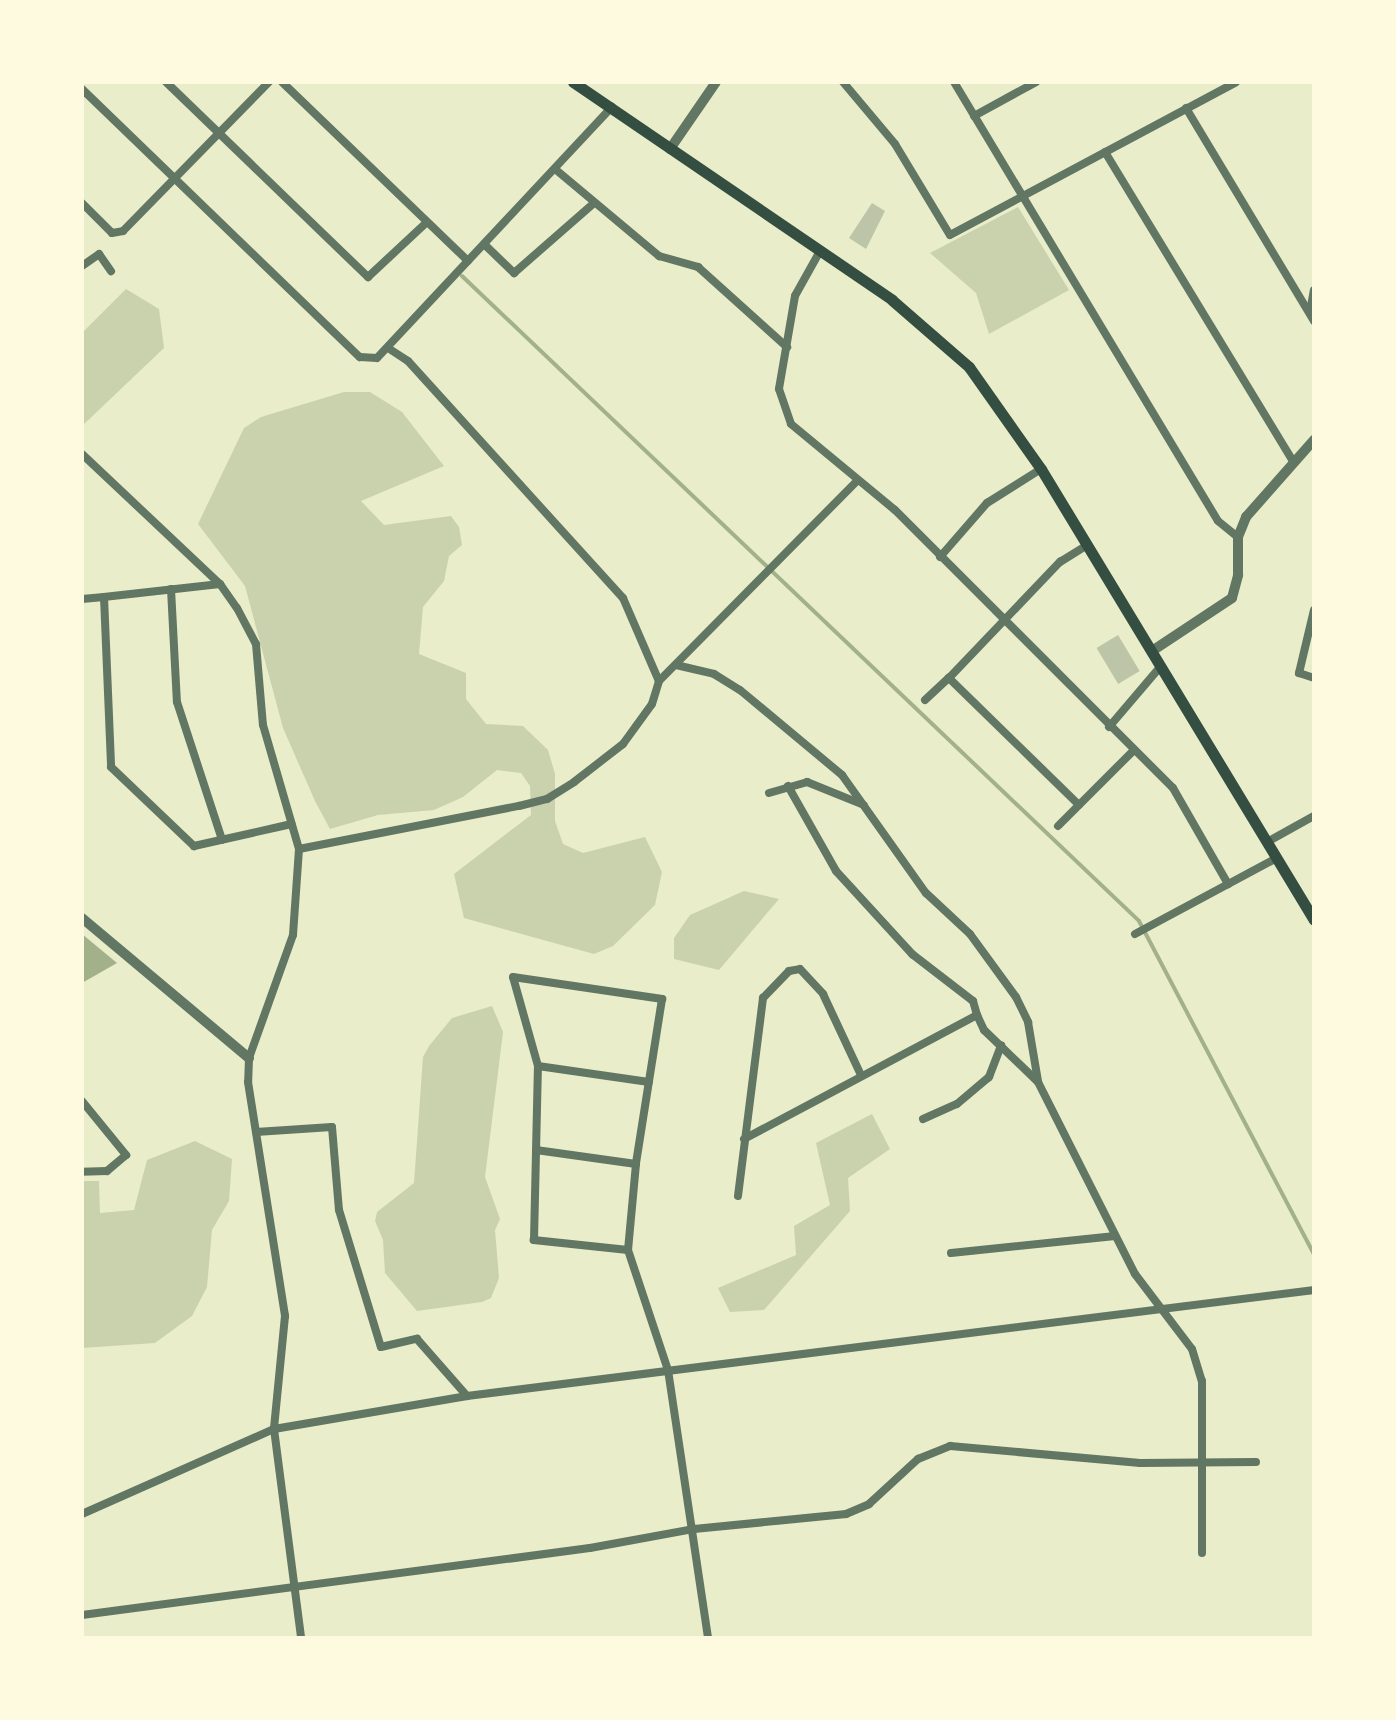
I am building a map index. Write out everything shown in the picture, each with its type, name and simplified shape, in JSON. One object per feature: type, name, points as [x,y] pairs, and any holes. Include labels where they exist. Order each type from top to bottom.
[{"type":"main road","points":[[573,82],[820,251],[949,346],[998,405],[1041,469],[1314,920]]},
{"type":"street","points":[[166,82],[368,277],[426,223]]},
{"type":"street","points":[[82,203],[112,233],[123,231],[269,82]]},
{"type":"street","points":[[282,82],[468,261]]},
{"type":"street","points":[[670,149],[716,82]]},
{"type":"street","points":[[843,82],[895,144],[950,235],[1236,82]]},
{"type":"street","points":[[954,82],[1218,521],[1238,537]]},
{"type":"street","points":[[974,116],[1036,82]]},
{"type":"street","points":[[82,89],[360,357],[377,358],[612,107]]},
{"type":"street","points":[[1186,108],[1312,318]]},
{"type":"street","points":[[1105,152],[1292,460]]},
{"type":"street","points":[[555,169],[659,256],[698,267],[787,347]]},
{"type":"street","points":[[484,244],[514,273],[594,203]]},
{"type":"street","points":[[820,251],[795,296],[779,389],[782,408],[791,424],[856,482],[895,510],[1173,788],[1228,884]]},
{"type":"street","points":[[82,266],[99,254],[111,271]]},
{"type":"street","points":[[1312,318],[1314,290]]},
{"type":"street","points":[[388,348],[408,361],[612,585],[659,681]]},
{"type":"street","points":[[1152,651],[1232,598],[1238,537],[1246,517],[1292,460],[1314,440]]},
{"type":"street","points":[[82,454],[220,584],[256,644],[263,725],[299,849],[285,968],[249,1058],[256,1132],[285,1316],[274,1429],[301,1638]]},
{"type":"street","points":[[940,557],[987,503],[1041,469]]},
{"type":"street","points":[[299,849],[547,799],[623,744],[652,704],[659,681],[856,482]]},
{"type":"street","points":[[925,700],[1060,562],[1087,545]]},
{"type":"street","points":[[82,599],[220,584]]},
{"type":"street","points":[[171,589],[177,702],[222,840]]},
{"type":"street","points":[[104,597],[111,767],[194,846],[292,824]]},
{"type":"street","points":[[1314,610],[1299,673],[1314,678]]},
{"type":"street","points":[[676,665],[714,674],[740,690],[842,775],[926,893],[970,934],[1016,997],[1028,1022],[1038,1082],[1115,1236],[1192,1349],[1202,1381],[1198,1465],[1202,1553]]},
{"type":"street","points":[[1109,727],[1161,666]]},
{"type":"street","points":[[949,678],[1079,805]]},
{"type":"street","points":[[1058,826],[1133,751]]},
{"type":"street","points":[[769,793],[807,782],[864,805]]},
{"type":"street","points":[[788,786],[836,871],[912,954],[973,1001],[977,1015],[1001,1045],[1038,1082]]},
{"type":"street","points":[[1267,842],[1314,816]]},
{"type":"street","points":[[1135,934],[1277,858]]},
{"type":"street","points":[[82,918],[249,1058]]},
{"type":"street","points":[[738,1196],[763,998],[789,971],[800,969],[823,994],[861,1075]]},
{"type":"street","points":[[628,1250],[534,1240],[538,1066],[513,977],[662,999],[636,1164],[628,1250],[668,1370],[708,1638]]},
{"type":"street","points":[[744,1139],[977,1015]]},
{"type":"street","points":[[923,1119],[957,1104],[989,1077],[1001,1045]]},
{"type":"street","points":[[538,1066],[649,1082]]},
{"type":"street","points":[[82,1101],[126,1155],[107,1171],[82,1172]]},
{"type":"street","points":[[256,1132],[332,1127],[339,1210],[381,1347],[417,1339],[467,1396]]},
{"type":"street","points":[[536,1150],[636,1164]]},
{"type":"street","points":[[951,1253],[1115,1236]]},
{"type":"street","points":[[82,1514],[274,1429],[467,1396],[1314,1290]]},
{"type":"street","points":[[82,1615],[293,1584],[590,1548],[694,1529],[846,1514],[869,1504],[918,1459],[950,1446],[1198,1465],[1256,1462]]},
{"type":"shaded area","points":[[1018,207],[1069,290],[989,334],[976,293],[930,253]]},
{"type":"shaded area","points":[[126,289],[159,309],[164,348],[82,426],[82,333]]},
{"type":"shaded area","points":[[344,392],[370,392],[402,412],[444,466],[361,501],[384,525],[451,516],[459,527],[462,545],[449,556],[444,581],[423,607],[419,654],[466,673],[466,699],[486,724],[523,726],[548,750],[555,774],[555,821],[563,844],[583,853],[645,837],[662,872],[655,905],[613,946],[594,954],[464,918],[454,874],[531,815],[530,786],[521,773],[497,770],[463,797],[434,810],[378,815],[330,829],[315,801],[283,728],[245,586],[198,524],[244,428],[261,417]]},
{"type":"shaded area","points":[[744,891],[779,899],[719,970],[674,959],[674,938],[690,915]]},
{"type":"shaded area","points":[[82,934],[117,963],[82,983]]},
{"type":"shaded area","points":[[492,1006],[503,1032],[485,1177],[500,1219],[495,1230],[499,1278],[491,1298],[482,1302],[417,1311],[385,1273],[383,1240],[375,1221],[377,1212],[414,1183],[423,1057],[429,1046],[452,1018]]},
{"type":"shaded area","points":[[872,1114],[890,1149],[848,1178],[850,1211],[764,1310],[730,1312],[718,1288],[796,1255],[794,1226],[830,1205],[816,1143]]},
{"type":"shaded area","points":[[195,1141],[232,1159],[229,1201],[212,1230],[207,1287],[192,1316],[155,1343],[82,1348],[82,1181],[99,1181],[100,1213],[134,1210],[147,1160]]},
{"type":"building","points":[[872,203],[885,211],[866,249],[849,238]]},
{"type":"building","points":[[1118,635],[1140,671],[1118,684],[1097,648]]},
{"type":"waterway","points":[[462,276],[1139,921],[1314,1255]]}]
